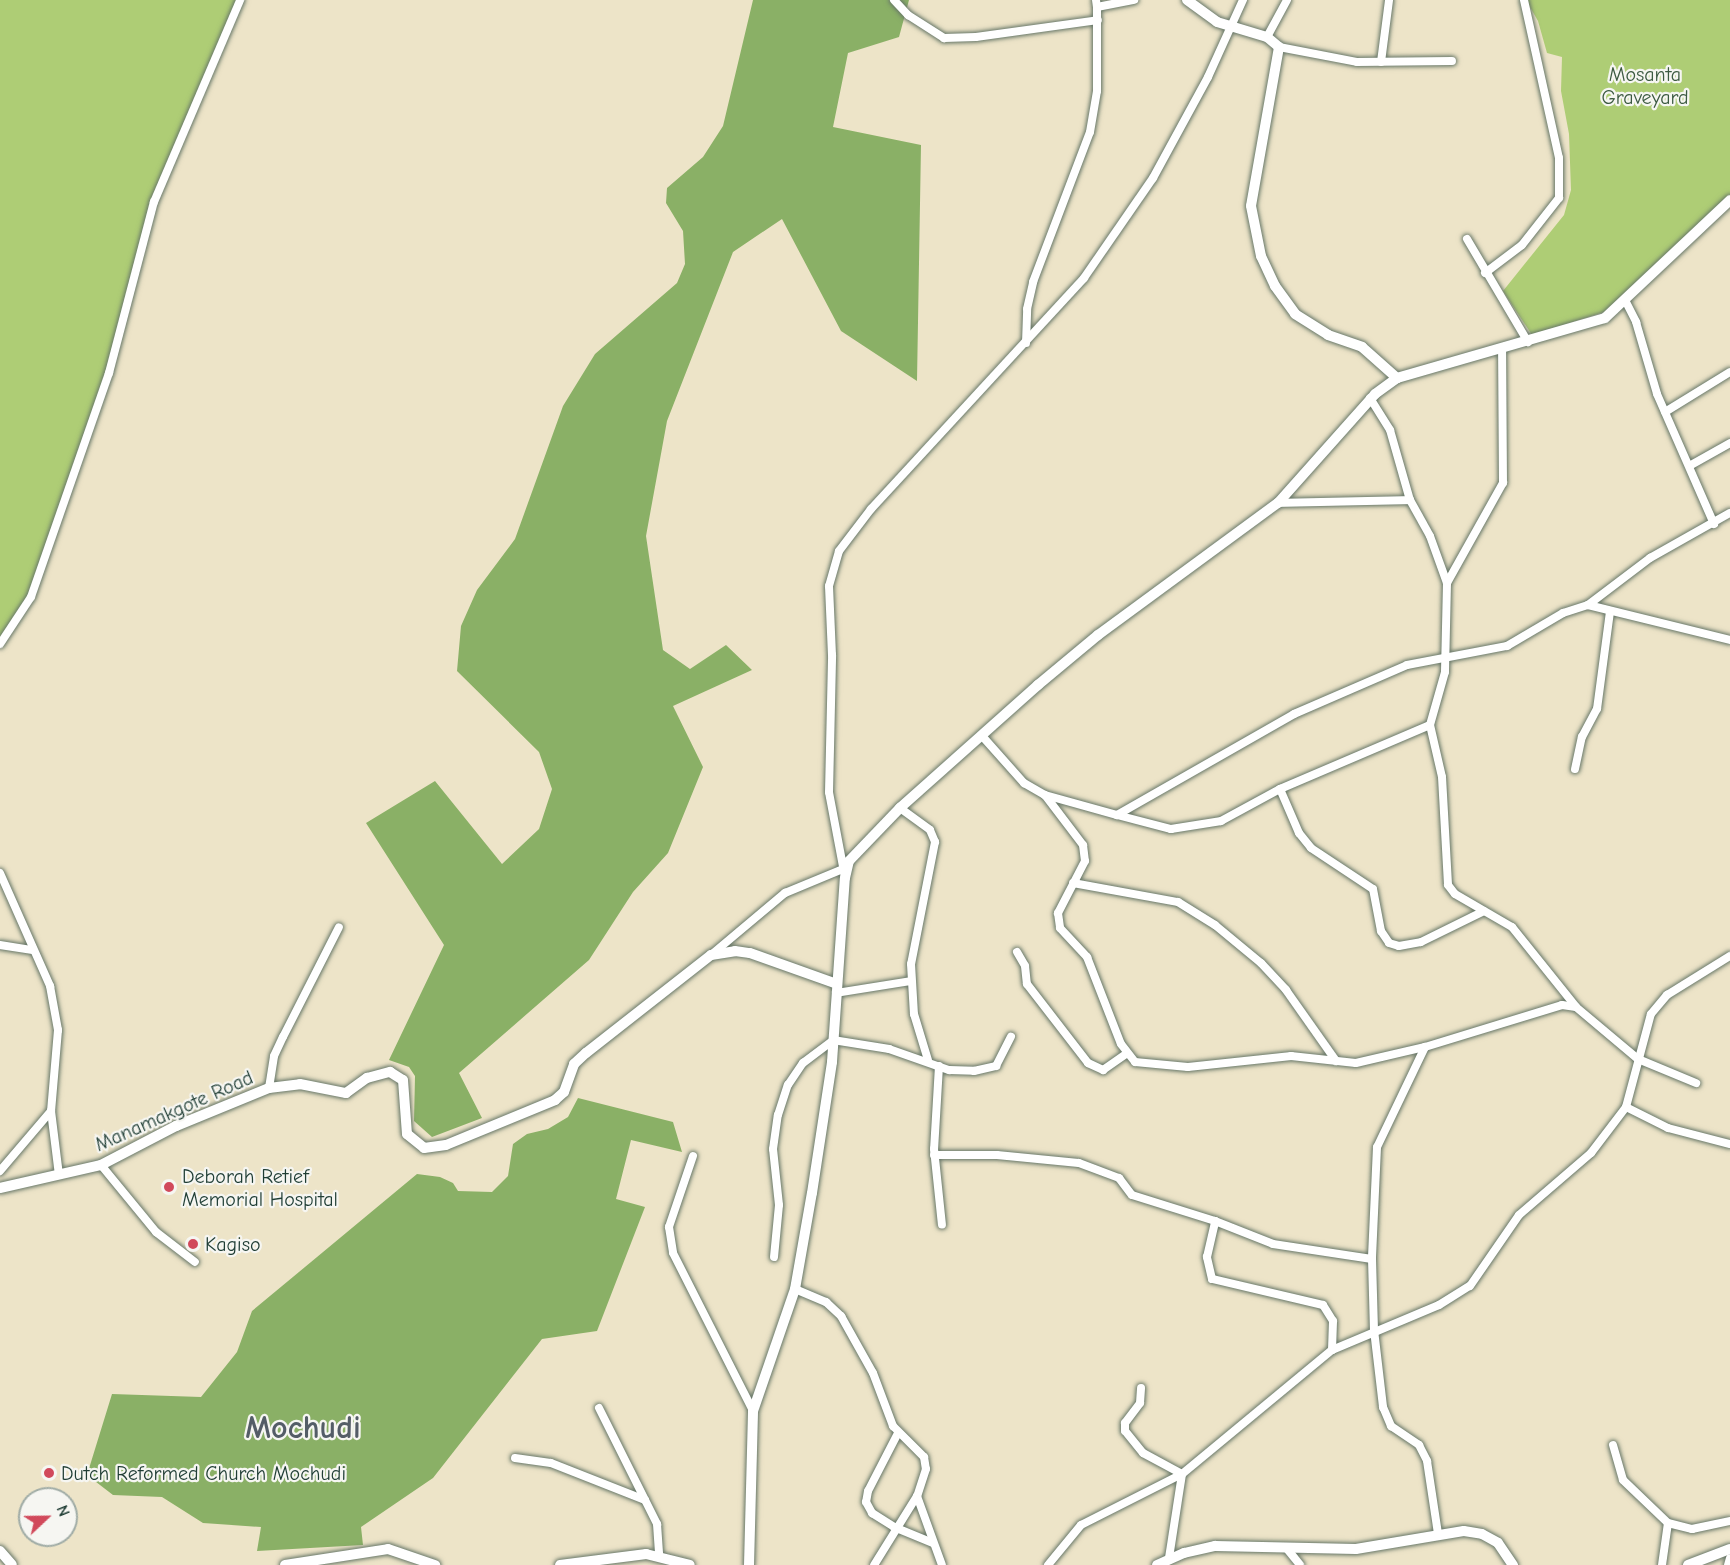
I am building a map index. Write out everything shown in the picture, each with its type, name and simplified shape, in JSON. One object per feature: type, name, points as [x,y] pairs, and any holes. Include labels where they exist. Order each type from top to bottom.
[{"type":"street","points":[[0,644],[31,597],[109,373],[154,202],[240,0]]},
{"type":"street","points":[[894,0],[908,15],[944,38],[976,38],[1098,20]]},
{"type":"street","points":[[1026,343],[1027,309],[1033,282],[1090,132],[1097,91],[1098,20],[1096,4],[1134,0]]},
{"type":"street","points":[[1187,0],[1191,7],[1231,28],[1267,37],[1279,47],[1347,61],[1452,61]]},
{"type":"street","points":[[749,1565],[753,1412],[795,1289],[812,1193],[833,1041],[844,873],[829,792],[830,571],[839,551],[871,509],[1084,278],[1148,186],[1231,28],[1243,0]]},
{"type":"street","points":[[1267,37],[1287,0]]},
{"type":"street","points":[[1381,62],[1389,0]]},
{"type":"street","points":[[1485,273],[1522,245],[1559,198],[1559,158],[1524,0]]},
{"type":"street","points":[[1279,47],[1251,206],[1261,256],[1275,286],[1295,314],[1328,335],[1362,347],[1397,378]]},
{"type":"street","points":[[711,955],[784,893],[844,873],[849,861],[861,845],[900,808],[1098,635],[1278,503],[1300,482],[1370,398],[1397,378],[1605,318],[1730,200]]},
{"type":"street","points":[[1467,239],[1485,273],[1528,342]]},
{"type":"street","points":[[1625,300],[1636,322],[1665,412],[1691,465],[1714,524]]},
{"type":"street","points":[[1447,583],[1503,483],[1502,349]]},
{"type":"street","points":[[1665,412],[1730,372]]},
{"type":"street","points":[[1370,398],[1390,430],[1410,500],[1430,536],[1447,583],[1445,672],[1430,725],[1444,797],[1448,885],[1455,894],[1512,927],[1576,1007],[1638,1059],[1696,1083]]},
{"type":"street","points":[[1691,465],[1730,443]]},
{"type":"street","points":[[1278,503],[1410,500]]},
{"type":"street","points":[[1117,815],[1294,714],[1407,665],[1445,655],[1484,652],[1507,646],[1563,614],[1588,605],[1650,558],[1730,513]]},
{"type":"street","points":[[1588,605],[1730,640]]},
{"type":"street","points":[[1575,769],[1582,737],[1597,709],[1610,611]]},
{"type":"street","points":[[1045,795],[1153,827],[1189,829],[1221,820],[1280,789],[1430,725]]},
{"type":"street","points":[[983,737],[1006,766],[1045,795],[1083,845],[1083,872],[1074,883],[1058,913],[1060,928],[1087,957],[1126,1054],[1135,1062],[1188,1067],[1291,1056],[1356,1063],[1425,1047],[1538,1009],[1562,1005],[1576,1007]]},
{"type":"street","points":[[1280,789],[1299,833],[1311,848],[1373,889],[1381,931],[1389,943],[1398,946],[1421,942],[1484,911]]},
{"type":"street","points":[[900,808],[930,830],[935,842],[911,964],[914,1014],[928,1060]]},
{"type":"street","points":[[0,873],[55,1003],[58,1030],[51,1111],[59,1175]]},
{"type":"street","points":[[1074,883],[1178,902],[1215,926],[1286,990],[1336,1061]]},
{"type":"street","points":[[269,1088],[278,1046],[339,927]]},
{"type":"street","points":[[0,945],[33,950]]},
{"type":"street","points":[[711,955],[735,951],[750,953],[837,988],[911,981]]},
{"type":"street","points":[[1017,952],[1025,966],[1027,984],[1088,1063],[1104,1070],[1126,1054]]},
{"type":"street","name":"Manamakgote Road","points":[[0,1188],[101,1165],[176,1126],[269,1088],[300,1084],[346,1093],[367,1078],[390,1072],[403,1080],[407,1134],[424,1148],[446,1145],[555,1100],[564,1092],[580,1059],[711,955]]},
{"type":"street","points":[[1048,1565],[1081,1525],[1182,1474],[1332,1350],[1374,1330],[1439,1305],[1470,1286],[1519,1215],[1591,1153],[1626,1107],[1651,1014],[1667,995],[1730,956]]},
{"type":"street","points":[[774,1257],[779,1205],[773,1149],[778,1115],[788,1085],[802,1064],[833,1041],[889,1048],[928,1060],[939,1066],[974,1071],[996,1066],[1011,1036]]},
{"type":"street","points":[[1425,1047],[1377,1147],[1372,1259],[1374,1330],[1387,1419],[1423,1451],[1431,1476],[1438,1534]]},
{"type":"street","points":[[939,1066],[934,1155],[942,1225]]},
{"type":"street","points":[[1626,1107],[1668,1128],[1730,1144]]},
{"type":"street","points":[[0,1170],[51,1111]]},
{"type":"street","points":[[934,1155],[997,1155],[1079,1163],[1119,1178],[1132,1196],[1215,1221],[1273,1244],[1372,1259]]},
{"type":"street","points":[[693,1156],[669,1227],[673,1253],[753,1412]]},
{"type":"street","points":[[101,1165],[156,1232],[195,1263]]},
{"type":"street","points":[[1215,1221],[1207,1257],[1212,1280],[1323,1305],[1333,1321],[1332,1350]]},
{"type":"street","points":[[795,1289],[826,1302],[841,1316],[873,1372],[898,1433],[924,1457],[926,1469],[917,1497],[894,1527],[874,1565]]},
{"type":"street","points":[[1141,1388],[1140,1403],[1125,1423],[1125,1431],[1143,1453],[1182,1474]]},
{"type":"street","points":[[599,1408],[657,1524],[660,1556]]},
{"type":"street","points":[[898,1433],[868,1491],[866,1502],[872,1513],[894,1527],[933,1543]]},
{"type":"street","points":[[1613,1445],[1623,1480],[1668,1522],[1692,1529],[1730,1522]]},
{"type":"street","points":[[515,1458],[551,1463],[645,1501]]},
{"type":"street","points":[[1169,1558],[1182,1474]]},
{"type":"street","points":[[917,1497],[942,1565]]},
{"type":"street","points":[[1662,1565],[1668,1522]]},
{"type":"street","points":[[1157,1565],[1169,1558],[1215,1546],[1288,1550],[1356,1549],[1438,1534],[1482,1534],[1498,1543],[1513,1565]]},
{"type":"street","points":[[285,1565],[388,1549],[435,1565]]},
{"type":"street","points":[[1688,1565],[1730,1549]]},
{"type":"street","points":[[1288,1550],[1300,1565]]},
{"type":"street","points":[[0,1552],[12,1565]]},
{"type":"street","points":[[560,1565],[616,1556],[660,1556],[690,1565]]},
{"type":"street","points":[[1728,1565],[1730,1558]]},
{"type":"green space","points":[[0,0],[240,0],[154,202],[109,373],[31,597],[0,644]]},
{"type":"green space","points":[[753,0],[909,0],[899,37],[848,53],[833,127],[921,145],[917,381],[841,331],[782,219],[733,252],[667,421],[646,536],[663,650],[690,669],[726,645],[752,670],[673,706],[703,767],[668,853],[633,892],[589,960],[459,1073],[482,1118],[432,1137],[414,1121],[415,1076],[409,1067],[389,1060],[444,945],[366,823],[435,781],[502,864],[539,829],[552,789],[539,752],[457,671],[461,626],[477,590],[515,539],[563,406],[595,354],[677,283],[685,264],[683,231],[666,203],[667,188],[703,157],[723,126]]},
{"type":"green space","name":"Mosanta Graveyard","points":[[1526,0],[1730,0],[1730,196],[1607,311],[1532,335],[1503,291],[1564,215],[1571,190],[1569,134],[1561,91],[1562,57],[1547,53],[1538,21]]},
{"type":"green space","points":[[578,1098],[673,1122],[682,1152],[631,1140],[616,1199],[645,1207],[597,1331],[542,1339],[433,1478],[361,1527],[363,1545],[257,1551],[261,1527],[203,1523],[162,1497],[113,1495],[87,1475],[112,1394],[201,1397],[237,1352],[252,1311],[417,1174],[440,1177],[453,1183],[458,1191],[492,1192],[508,1176],[513,1144],[527,1134],[548,1129],[568,1117]]},
{"type":"place","name":"Deborah Retief Memorial Hospital","points":[[169,1187]]},
{"type":"place","name":"Kagiso","points":[[193,1244]]},
{"type":"place","name":"Dutch Reformed Church Mochudi","points":[[49,1473]]},
{"type":"district","name":"Mochudi","points":[[303,1428]]}]
